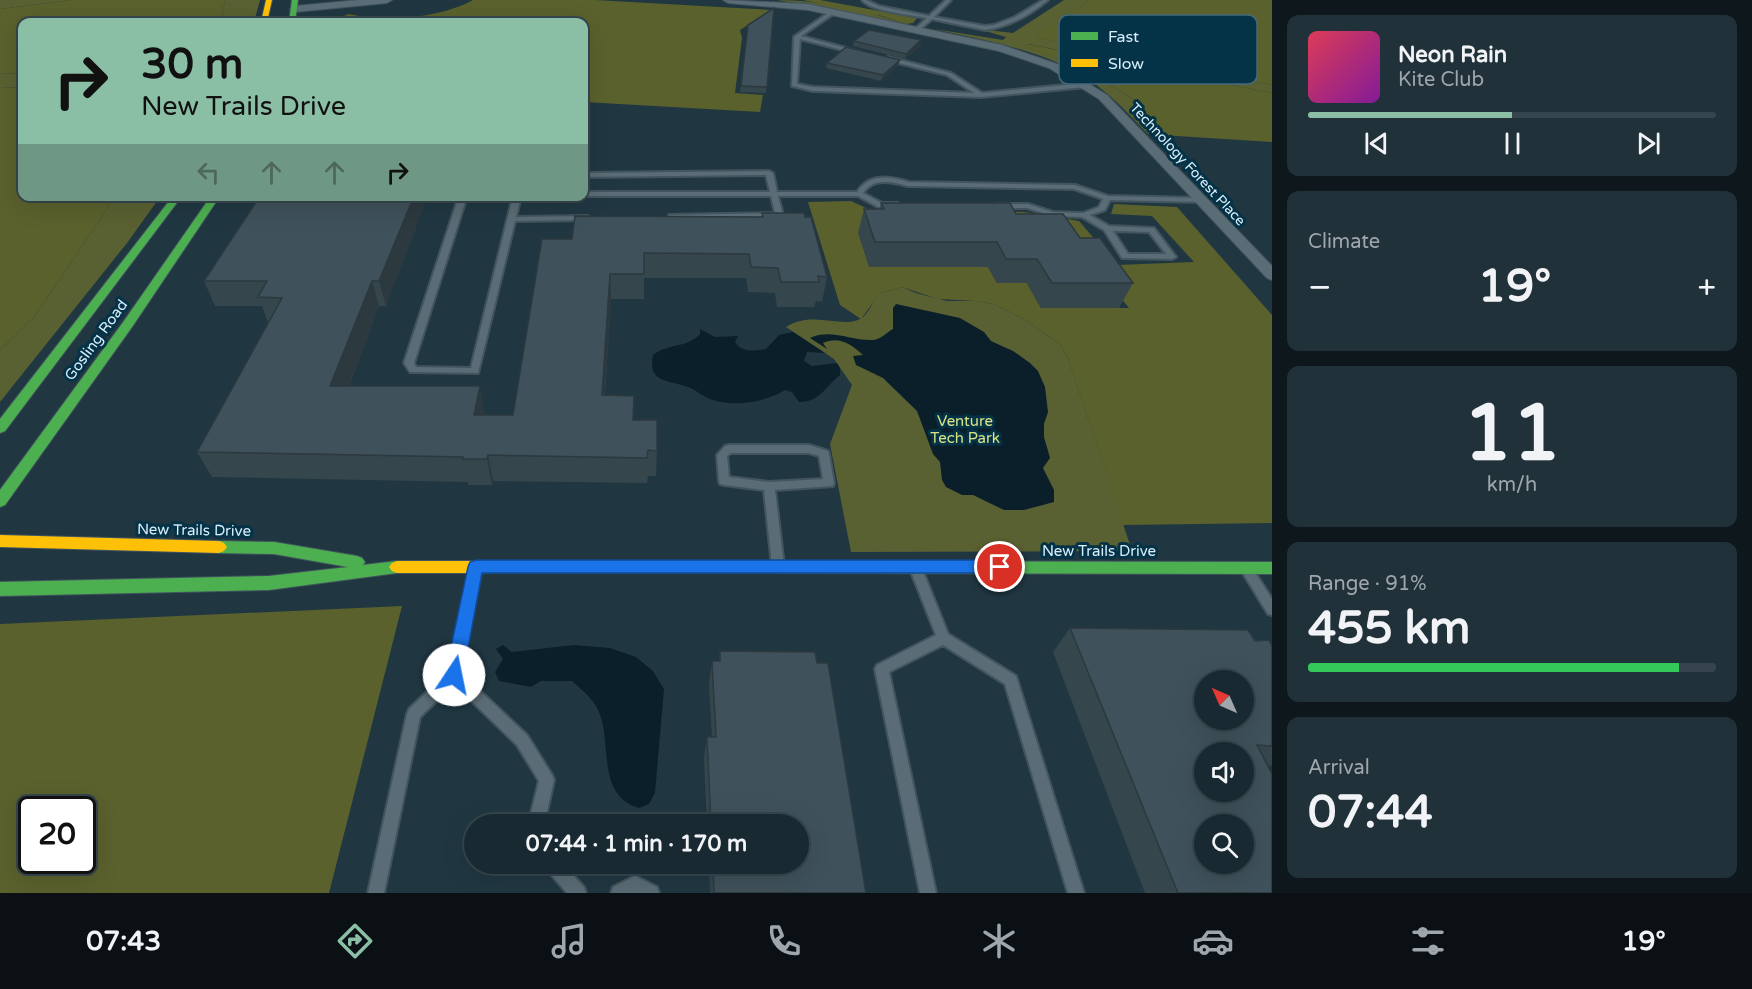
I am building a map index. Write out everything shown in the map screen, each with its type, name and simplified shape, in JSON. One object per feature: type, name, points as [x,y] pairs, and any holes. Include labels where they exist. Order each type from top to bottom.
[{"type":"street","points":[[265,18],[269,0]]},
{"type":"street","points":[[294,10],[387,0]]},
{"type":"street","name":"Technology Forest Place","points":[[728,0],[785,4],[969,40],[1026,56],[1059,69]]},
{"type":"street","name":"Technology Forest Place","points":[[1086,85],[1103,97],[1272,275]]},
{"type":"street","name":"Gosling Road","points":[[0,428],[174,201]]},
{"type":"street","name":"Gosling Road","points":[[0,501],[128,324],[213,201]]},
{"type":"street","name":"New Trails Drive","points":[[0,541],[274,548],[386,567]]},
{"type":"street","name":"New Trails Drive","points":[[0,589],[269,583],[386,567],[1272,568]]},
{"type":"lane","points":[[864,0],[878,7],[985,28],[1010,23],[1046,0]]},
{"type":"lane","points":[[917,30],[949,0]]},
{"type":"lane","points":[[797,37],[833,12]]},
{"type":"lane","points":[[797,37],[867,54]]},
{"type":"lane","points":[[797,37],[794,85],[813,90],[981,95],[1086,85]]},
{"type":"lane","points":[[879,57],[949,74],[981,95]]},
{"type":"lane","points":[[588,175],[769,173],[779,215],[663,217]]},
{"type":"lane","points":[[859,194],[863,185],[876,179],[890,178],[908,184],[1075,187],[1107,198],[1201,200]]},
{"type":"lane","points":[[588,194],[859,194],[881,205],[903,205]]},
{"type":"lane","points":[[994,206],[1028,206],[1052,214],[1084,215],[1102,208],[1107,198]]},
{"type":"lane","points":[[461,201],[409,363],[413,370],[475,371],[516,201]]},
{"type":"lane","points":[[1084,215],[1107,228],[1151,230],[1172,257],[1125,256],[1107,228]]},
{"type":"lane","points":[[511,219],[593,218]]},
{"type":"lane","points":[[1259,262],[1272,262]]},
{"type":"lane","points":[[729,449],[809,449],[824,454],[829,483],[769,486],[724,481],[722,455],[729,449]]},
{"type":"lane","points":[[769,486],[778,566]]},
{"type":"lane","points":[[915,566],[943,638],[1011,680],[1076,893]]},
{"type":"lane","points":[[376,893],[414,714],[454,675],[476,567]]},
{"type":"lane","points":[[1246,568],[1272,610]]},
{"type":"lane","points":[[928,893],[882,669],[943,638]]},
{"type":"lane","points":[[454,675],[522,740],[546,780],[538,814]]},
{"type":"lane","points":[[562,874],[578,893]]},
{"type":"lane","points":[[619,893],[635,884],[651,893]]},
{"type":"green space","points":[[0,0],[71,0],[0,9]]},
{"type":"green space","points":[[71,0],[225,0],[222,18],[18,18],[18,74],[0,73],[0,9]]},
{"type":"green space","points":[[225,0],[260,0],[255,18],[222,18]]},
{"type":"green space","points":[[473,0],[595,0],[771,10],[740,30],[742,38],[735,93],[763,95],[760,112],[588,102],[588,18],[405,18],[433,14]]},
{"type":"green space","points":[[777,0],[842,7],[906,24]]},
{"type":"green space","points":[[803,0],[820,0],[917,18],[913,23],[906,24],[882,16]]},
{"type":"green space","points":[[1064,0],[1089,0],[1068,15],[1059,15],[1059,21],[1036,37],[1059,42],[1059,50],[1028,44],[1024,46],[1059,59],[1059,64],[1024,50],[934,29],[1003,40],[1006,37],[978,29],[1013,33]]},
{"type":"green space","points":[[1089,0],[1272,0],[1272,85],[1257,82],[1257,15],[1067,15]]},
{"type":"green space","points":[[349,14],[360,18],[339,18]]},
{"type":"green space","points":[[1059,21],[1059,42],[1035,37]]},
{"type":"green space","points":[[1027,44],[1059,50],[1059,59],[1023,46]]},
{"type":"green space","points":[[0,73],[18,74],[18,88],[0,87]]},
{"type":"green space","points":[[1257,82],[1272,85],[1272,93],[1227,84],[1257,84]]},
{"type":"green space","points":[[1095,84],[1107,84],[1132,98],[1161,135],[1148,134]]},
{"type":"green space","points":[[1107,84],[1227,84],[1272,93],[1272,142],[1161,135],[1132,98]]},
{"type":"green space","points":[[0,87],[18,88],[18,201],[112,201],[35,316],[0,350]]},
{"type":"green space","points":[[112,201],[157,201],[127,243],[0,402],[0,350],[35,316]]},
{"type":"green space","points":[[851,201],[868,209],[1024,212],[1079,221],[1117,265],[1194,262],[1152,216],[1111,214],[1114,204],[1177,207],[1272,315],[1272,523],[1123,525],[1068,358],[1060,344],[1024,319],[994,304],[938,299],[902,287],[880,293],[861,319],[840,305],[808,202]],"holes":[[[1062,225],[1129,308],[1041,308],[1027,283],[997,283],[988,267],[870,267]]]},
{"type":"green space","name":"Venture Tech Park","points":[[902,287],[947,301],[976,301],[994,304],[1024,319],[1060,344],[1068,358],[1132,551],[851,552],[830,444],[852,385],[834,359],[786,327],[807,320],[852,322],[866,314],[880,293]]},
{"type":"green space","points":[[402,606],[329,893],[0,893],[0,624]]},
{"type":"water","points":[[896,304],[960,318],[984,332],[991,341],[1013,351],[1038,371],[1045,387],[1048,412],[1044,424],[1044,437],[1050,458],[1043,468],[1054,490],[1054,502],[1024,510],[1004,510],[973,495],[962,495],[946,487],[942,480],[940,462],[933,454],[917,411],[883,378],[856,365],[853,356],[863,355],[854,348],[844,342],[834,340],[823,343],[827,349],[810,338],[825,334],[865,340],[879,338],[893,329],[893,308]]},
{"type":"water","points":[[700,329],[715,337],[738,336],[735,342],[738,346],[753,351],[766,349],[779,335],[793,332],[825,353],[807,352],[804,361],[812,366],[837,363],[840,375],[817,397],[806,401],[799,402],[792,392],[785,390],[769,398],[740,403],[710,399],[691,388],[657,376],[653,371],[653,355],[690,342],[700,334]]},
{"type":"water","points":[[503,645],[512,652],[574,645],[610,648],[636,657],[653,671],[664,689],[655,793],[649,804],[639,808],[625,801],[616,791],[610,779],[602,721],[589,697],[572,681],[541,681],[531,687],[499,681],[495,672],[503,659],[496,649]]},
{"type":"building","points":[[774,8],[767,87],[741,86],[748,25]]},
{"type":"building","points":[[869,30],[921,40],[906,54],[854,41]]},
{"type":"building","points":[[846,47],[900,60],[883,75],[827,63]]},
{"type":"building","points":[[257,201],[412,201],[379,281],[372,281],[330,386],[480,386],[474,415],[513,415],[542,239],[572,239],[575,216],[763,217],[762,213],[804,213],[805,217],[811,217],[827,277],[818,276],[819,282],[781,282],[778,268],[751,267],[749,254],[644,253],[644,274],[610,274],[602,395],[634,396],[633,420],[657,420],[657,451],[648,450],[647,458],[488,455],[487,459],[463,459],[463,457],[197,452],[282,298],[258,297],[267,281],[204,281]]},
{"type":"building","points":[[881,203],[1010,203],[1016,214],[1063,214],[1080,238],[1100,238],[1133,283],[1052,283],[1037,259],[1006,259],[997,242],[875,242],[864,209],[884,209]]},
{"type":"building","points":[[1070,628],[1248,630],[1255,641],[1269,640],[1272,646],[1272,746],[1257,745],[1272,774],[1272,893],[1178,893]]},
{"type":"building","points":[[720,651],[815,652],[817,663],[828,663],[866,893],[714,893],[713,874],[809,874],[809,814],[710,814],[707,737],[716,737],[712,661],[720,661]]},
{"type":"traffic: fast","points":[[293,18],[295,0]]},
{"type":"traffic: fast","points":[[0,428],[174,201]]},
{"type":"traffic: fast","points":[[0,501],[128,324],[213,201]]},
{"type":"traffic: fast","points":[[219,547],[274,548],[357,562]]},
{"type":"traffic: fast","points":[[0,589],[269,583],[397,567]]},
{"type":"traffic: fast","points":[[751,567],[1272,568]]},
{"type":"traffic: slow","points":[[265,18],[269,0]]},
{"type":"traffic: slow","points":[[0,541],[219,547]]},
{"type":"traffic: slow","points":[[397,567],[751,567]]},
{"type":"route","points":[[454,675],[476,567],[1000,567]]}]
